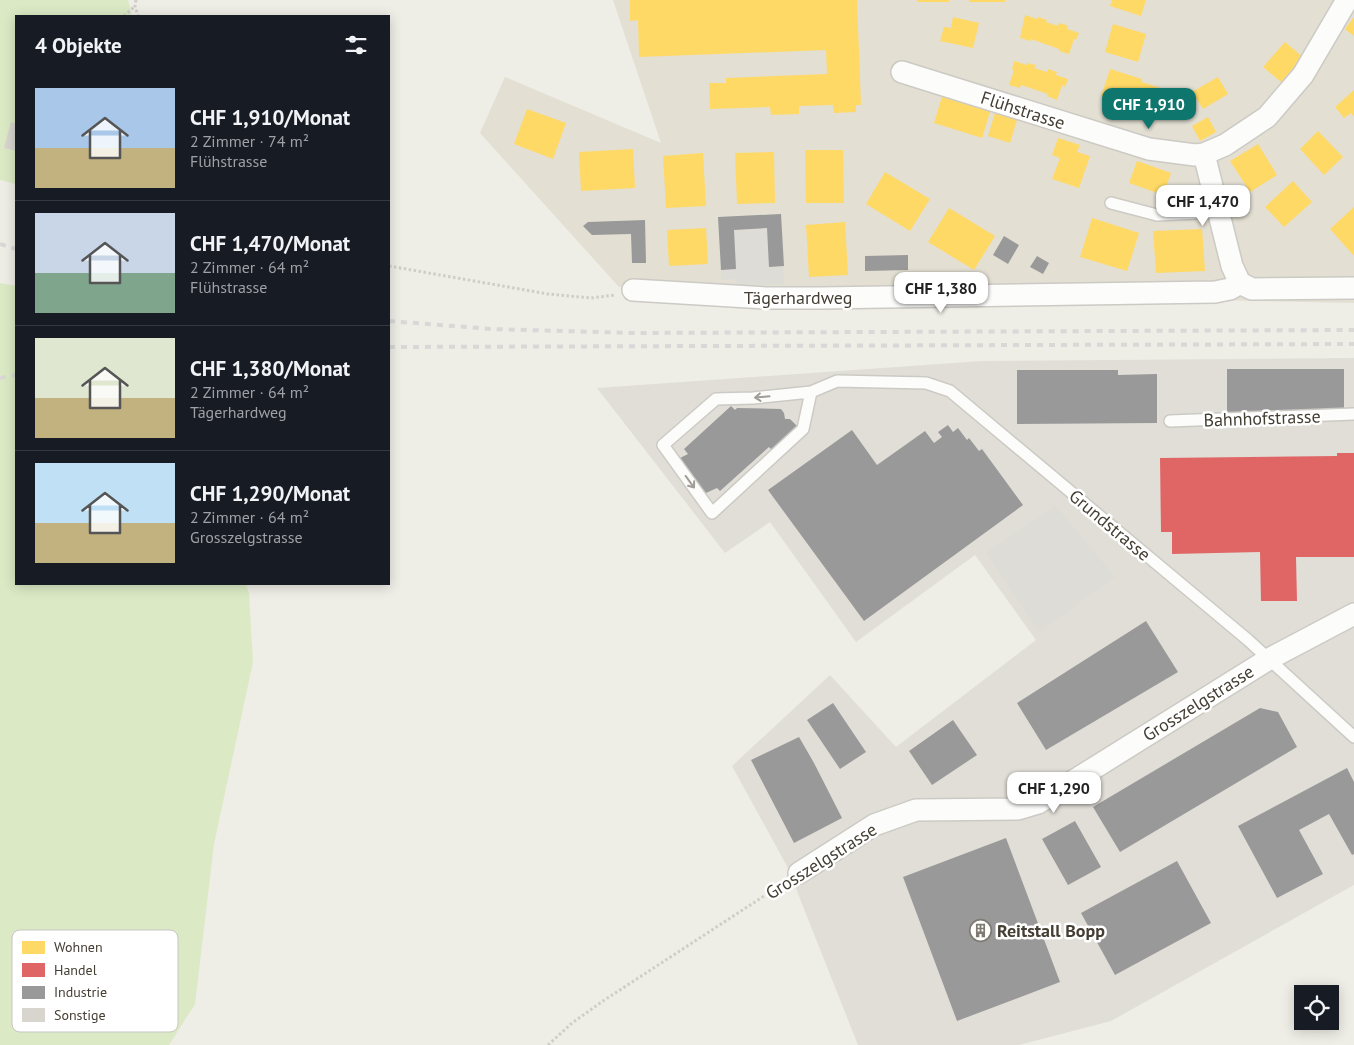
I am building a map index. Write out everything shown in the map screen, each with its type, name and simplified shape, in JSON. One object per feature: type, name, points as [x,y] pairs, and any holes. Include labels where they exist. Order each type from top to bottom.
[{"type":"street","name":"Flühstrasse","points":[[902,72],[1148,149],[1195,155],[1204,154],[1225,145],[1266,117],[1303,75],[1347,0]]},
{"type":"street","points":[[1204,154],[1232,266],[1240,283],[1252,289],[1354,288]]},
{"type":"street","name":"Tägerhardweg","points":[[632,290],[766,298],[820,298],[1215,292],[1230,289],[1240,283]]},
{"type":"street","name":"Grosszelgstrasse","points":[[799,873],[874,824],[916,810],[1018,809],[1038,802],[1269,659],[1354,614]]},
{"type":"lane","points":[[1112,203],[1157,215],[1218,212]]},
{"type":"lane","name":"Grundstrasse","points":[[811,392],[837,381],[926,383],[950,391],[1269,659],[1354,737]]},
{"type":"lane","points":[[811,392],[803,429],[712,513],[663,444],[716,399],[753,398],[811,392]]},
{"type":"lane","name":"Bahnhofstrasse","points":[[1170,421],[1354,414]]},
{"type":"path","points":[[125,15],[134,6],[136,0]]},
{"type":"path","points":[[134,6],[138,15]]},
{"type":"path","points":[[390,266],[548,294],[591,298],[618,295],[632,290]]},
{"type":"path","name":"Grosszelgstrasse","points":[[548,1045],[572,1023],[603,1001],[799,873]]},
{"type":"shaded area","points":[[613,0],[1354,0],[1354,303],[619,287],[480,133],[505,77],[661,143]]},
{"type":"shaded area","points":[[781,214],[784,284],[736,285],[735,279],[721,280],[718,217]]},
{"type":"shaded area","points":[[1354,358],[1354,885],[1111,1021],[1019,1045],[858,1045],[787,866],[732,766],[830,675],[896,747],[1036,640],[975,555],[856,642],[770,522],[725,553],[597,388],[982,361]]},
{"type":"shaded area","points":[[1055,505],[1115,577],[1040,632],[986,553]]},
{"type":"green space","points":[[0,0],[128,0],[132,15],[15,15],[15,184],[0,180]]},
{"type":"green space","points":[[0,283],[15,286],[15,585],[246,585],[249,593],[253,662],[214,844],[195,1004],[178,1031],[178,930],[12,930],[12,1032],[177,1032],[169,1045],[0,1045]]},
{"type":"building: Wohnen","points":[[630,0],[857,0],[861,105],[856,105],[856,112],[834,113],[833,105],[799,106],[799,114],[771,115],[770,107],[710,109],[709,83],[726,83],[726,78],[827,74],[826,50],[639,57],[638,20],[630,21]]},
{"type":"building: Wohnen","points":[[917,0],[949,0],[949,2],[917,2]]},
{"type":"building: Wohnen","points":[[969,0],[1005,0],[1005,2],[969,2]]},
{"type":"building: Wohnen","points":[[1112,0],[1146,0],[1141,16],[1110,6]]},
{"type":"building: Wohnen","points":[[1025,15],[1047,20],[1046,22],[1058,26],[1059,23],[1063,24],[1068,26],[1067,29],[1079,33],[1076,40],[1074,39],[1069,54],[1031,39],[1031,41],[1020,38]]},
{"type":"building: Wohnen","points":[[953,17],[979,23],[973,48],[940,41],[944,27],[951,28]]},
{"type":"building: Wohnen","points":[[1354,17],[1354,36],[1345,29]]},
{"type":"building: Wohnen","points":[[1113,24],[1146,34],[1138,62],[1105,52]]},
{"type":"building: Wohnen","points":[[1285,42],[1303,57],[1281,82],[1263,67]]},
{"type":"building: Wohnen","points":[[1014,61],[1027,65],[1027,63],[1036,65],[1034,68],[1047,72],[1048,69],[1057,72],[1056,75],[1068,79],[1065,87],[1062,85],[1057,100],[1047,96],[1048,94],[1021,85],[1020,88],[1009,85],[1014,70],[1012,69]]},
{"type":"building: Wohnen","points":[[1110,69],[1142,79],[1142,82],[1170,91],[1163,115],[1101,96]]},
{"type":"building: Wohnen","points":[[1218,77],[1228,94],[1203,109],[1192,92]]},
{"type":"building: Wohnen","points":[[1354,90],[1354,117],[1351,113],[1344,118],[1335,107]]},
{"type":"building: Wohnen","points":[[943,93],[991,109],[982,138],[934,123]]},
{"type":"building: Wohnen","points":[[527,109],[566,123],[553,159],[514,144]]},
{"type":"building: Wohnen","points":[[995,113],[1017,120],[1010,143],[988,136]]},
{"type":"building: Wohnen","points":[[1208,117],[1216,132],[1200,141],[1192,126]]},
{"type":"building: Wohnen","points":[[1318,131],[1343,157],[1324,175],[1300,149]]},
{"type":"building: Wohnen","points":[[1058,138],[1080,145],[1077,152],[1090,156],[1079,188],[1052,179],[1060,158],[1052,155]]},
{"type":"building: Wohnen","points":[[1258,144],[1277,175],[1250,192],[1230,161]]},
{"type":"building: Wohnen","points":[[633,149],[635,188],[581,191],[579,152]]},
{"type":"building: Wohnen","points":[[805,150],[843,150],[844,203],[806,203]]},
{"type":"building: Wohnen","points":[[774,152],[775,203],[737,204],[735,153]]},
{"type":"building: Wohnen","points":[[703,153],[706,206],[666,208],[663,156]]},
{"type":"building: Wohnen","points":[[1137,161],[1171,173],[1163,195],[1129,183]]},
{"type":"building: Wohnen","points":[[885,172],[930,199],[910,231],[866,204]]},
{"type":"building: Wohnen","points":[[1293,181],[1312,202],[1284,227],[1265,207]]},
{"type":"building: Wohnen","points":[[1354,207],[1354,256],[1330,229]]},
{"type":"building: Wohnen","points":[[949,208],[995,236],[974,270],[928,242]]},
{"type":"building: Wohnen","points":[[1092,218],[1139,233],[1127,271],[1080,257]]},
{"type":"building: Wohnen","points":[[845,222],[848,275],[809,277],[806,225]]},
{"type":"building: Wohnen","points":[[706,228],[708,264],[669,266],[667,230]]},
{"type":"building: Wohnen","points":[[1202,229],[1205,271],[1156,273],[1153,231]]},
{"type":"building: Handel","points":[[1337,453],[1354,453],[1354,557],[1296,557],[1297,601],[1261,601],[1260,552],[1172,554],[1172,532],[1161,532],[1160,458],[1337,456]]},
{"type":"building: Industrie","points":[[781,214],[784,266],[769,267],[767,228],[734,230],[736,269],[721,270],[718,217]]},
{"type":"building: Industrie","points":[[645,220],[646,263],[632,263],[631,234],[592,235],[583,226],[588,222]]},
{"type":"building: Industrie","points":[[1004,236],[1019,245],[1008,264],[993,255]]},
{"type":"building: Industrie","points":[[908,255],[908,270],[865,271],[865,256]]},
{"type":"building: Industrie","points":[[1037,256],[1049,263],[1043,274],[1030,267]]},
{"type":"building: Industrie","points":[[1227,369],[1344,369],[1344,412],[1227,412]]},
{"type":"building: Industrie","points":[[1017,370],[1118,370],[1118,375],[1157,374],[1157,423],[1017,424]]},
{"type":"building: Industrie","points":[[731,406],[735,410],[737,408],[781,409],[785,419],[790,419],[798,427],[772,450],[769,447],[720,491],[717,488],[706,493],[678,459],[688,454],[684,449]]},
{"type":"building: Industrie","points":[[948,425],[953,432],[958,428],[979,451],[982,449],[1023,505],[864,621],[768,490],[852,430],[877,465],[925,431],[934,443],[942,437],[938,432]]},
{"type":"building: Industrie","points":[[1146,621],[1178,672],[1046,750],[1017,703]]},
{"type":"building: Industrie","points":[[833,703],[866,752],[840,769],[807,720]]},
{"type":"building: Industrie","points":[[1260,708],[1278,712],[1297,747],[1120,852],[1093,807]]},
{"type":"building: Industrie","points":[[953,720],[977,755],[932,785],[909,751]]},
{"type":"building: Industrie","points":[[799,737],[842,818],[794,843],[751,760]]},
{"type":"building: Industrie","points":[[1347,768],[1354,782],[1354,854],[1352,855],[1329,814],[1299,830],[1323,874],[1277,898],[1238,826]]},
{"type":"building: Industrie","points":[[1075,821],[1101,867],[1068,885],[1042,839]]},
{"type":"building: Industrie","name":"Reitstall Bopp","points":[[1006,838],[1060,982],[957,1021],[903,877]]},
{"type":"building: Industrie","points":[[1177,861],[1211,923],[1115,975],[1081,913]]},
{"type":"building: Sonstige","points":[[11,122],[15,124],[15,151],[4,148]]},
{"type":"railway","points":[[0,244],[15,249]]},
{"type":"railway","points":[[390,321],[492,329],[633,333],[1354,330]]},
{"type":"railway","points":[[390,347],[1354,344]]},
{"type":"railway","points":[[0,378],[15,375]]},
{"type":"place","name":"Reitstall Bopp","points":[[981,930]]}]
